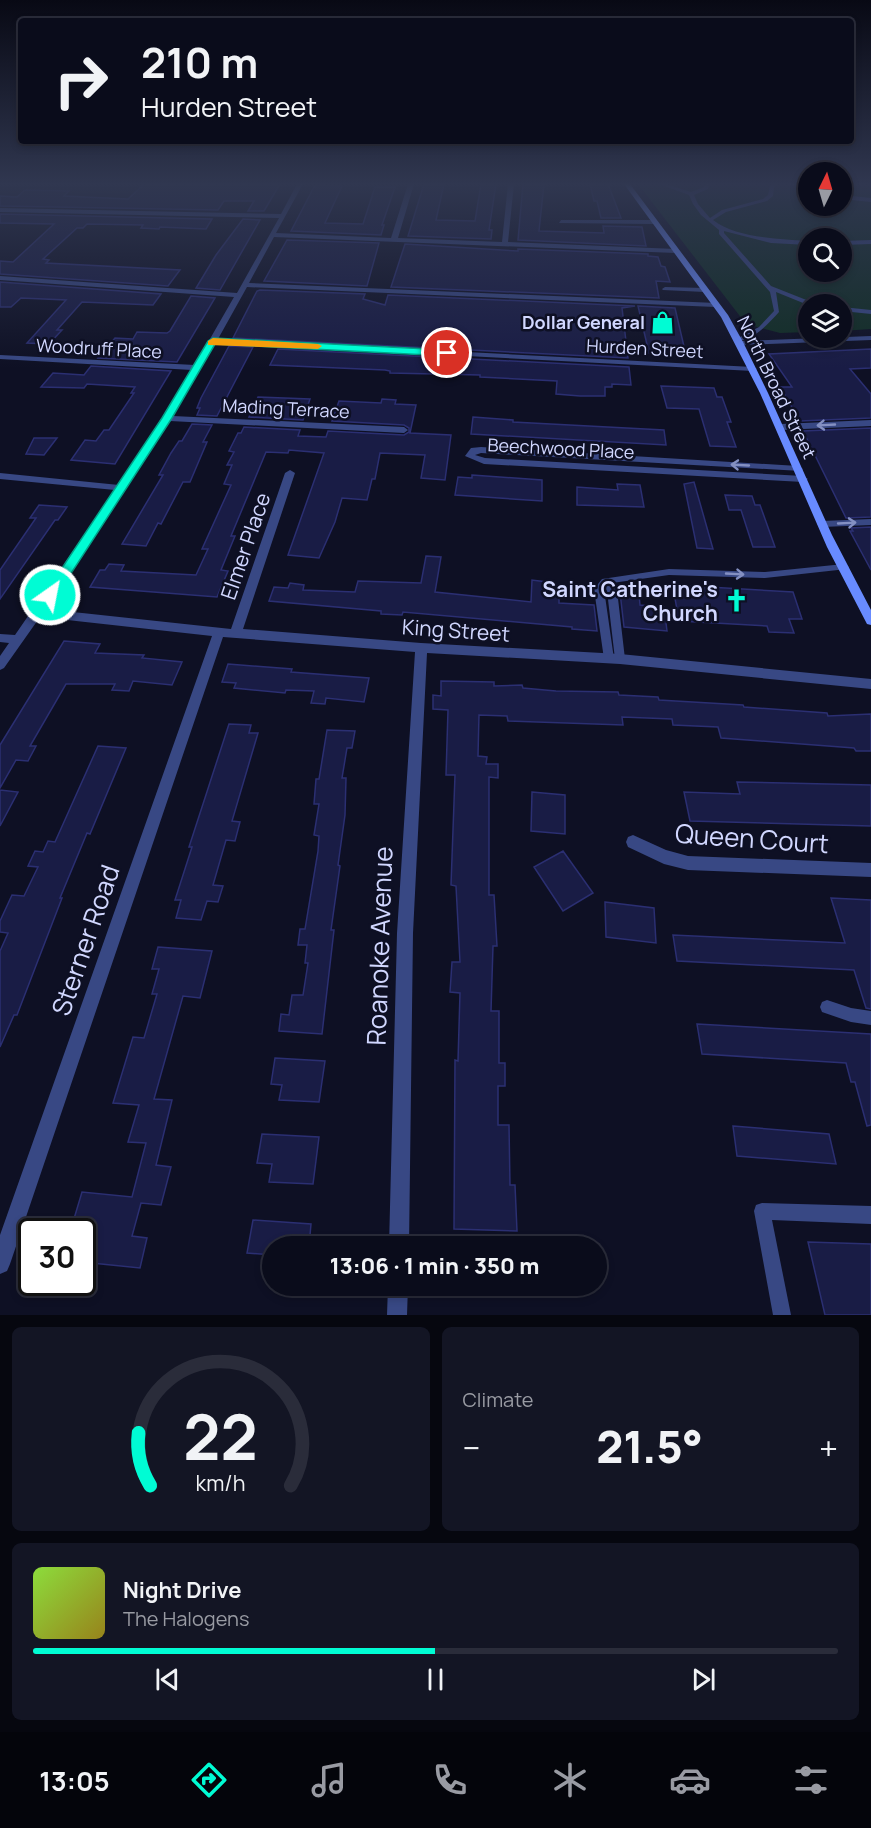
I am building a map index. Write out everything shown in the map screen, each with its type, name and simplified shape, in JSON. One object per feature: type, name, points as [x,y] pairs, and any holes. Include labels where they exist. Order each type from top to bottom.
[{"type":"main road","name":"North Broad Street","points":[[672,245],[716,305],[739,341],[781,427],[822,524],[844,567],[866,601],[871,621]]},
{"type":"street","points":[[0,664],[39,613],[167,418],[266,245]]},
{"type":"street","points":[[538,245],[676,251]]},
{"type":"street","points":[[0,278],[240,294]]},
{"type":"street","points":[[245,285],[716,305]]},
{"type":"street","points":[[739,341],[871,338]]},
{"type":"street","name":"Hurden Street","points":[[213,341],[753,369]]},
{"type":"street","name":"Woodruff Place","points":[[0,357],[197,368]]},
{"type":"street","name":"Mading Terrace","points":[[167,418],[404,430]]},
{"type":"street","points":[[781,427],[871,423]]},
{"type":"street","name":"Beechwood Place","points":[[573,460],[484,461],[470,456],[474,450],[481,450],[803,479]]},
{"type":"street","name":"Beechwood Place","points":[[677,467],[798,469]]},
{"type":"street","name":"Elmer Place","points":[[236,632],[290,473]]},
{"type":"street","points":[[0,476],[121,488]]},
{"type":"street","points":[[822,524],[871,522]]},
{"type":"street","name":"King Street","points":[[39,613],[219,632],[421,648],[615,659],[871,684]]},
{"type":"street","name":"Sterner Road","points":[[0,1264],[219,632]]},
{"type":"street","points":[[0,638],[18,640]]},
{"type":"street","name":"Roanoke Avenue","points":[[399,1236],[405,933],[421,648]]},
{"type":"street","name":"Queen Court","points":[[633,842],[664,857],[688,862],[871,870]]},
{"type":"street","points":[[397,1315],[398,1296]]},
{"type":"lane","points":[[732,245],[773,292],[777,311],[760,328],[739,341]]},
{"type":"lane","points":[[768,286],[798,298]]},
{"type":"lane","points":[[665,289],[705,290]]},
{"type":"lane","points":[[852,310],[871,312]]},
{"type":"lane","points":[[615,659],[612,590],[605,581],[669,572],[765,575],[844,567]]},
{"type":"lane","points":[[827,1007],[850,1015],[871,1018]]},
{"type":"lane","points":[[782,1315],[762,1211],[871,1215]]},
{"type":"green space","points":[[685,245],[798,245],[798,282],[852,282],[852,245],[871,245],[871,329],[852,330],[852,294],[798,294],[798,332],[780,333],[746,324]]},
{"type":"building","points":[[31,245],[58,245],[43,259],[49,260],[46,263],[180,270],[168,286],[0,274],[0,261],[13,262]]},
{"type":"building","points":[[223,245],[246,245],[220,290],[196,288]]},
{"type":"building","points":[[284,245],[378,245],[367,286],[264,281]]},
{"type":"building","points":[[405,245],[648,254],[648,256],[658,257],[661,266],[665,267],[670,282],[656,281],[659,298],[391,287]]},
{"type":"building","points":[[0,282],[161,294],[153,305],[82,302],[57,330],[62,330],[49,344],[27,343],[66,300],[21,298],[11,307],[0,307]]},
{"type":"building","points":[[257,291],[365,294],[363,299],[385,305],[388,295],[635,306],[622,308],[628,358],[233,338]]},
{"type":"building","points":[[191,296],[215,298],[177,362],[98,358],[115,338],[133,339],[137,332],[167,333],[170,331]]},
{"type":"building","points":[[638,306],[675,308],[686,355],[649,353]]},
{"type":"building","points":[[229,346],[253,347],[217,416],[197,415],[201,398]]},
{"type":"building","points":[[278,349],[629,367],[631,385],[612,384],[612,387],[605,387],[605,396],[580,396],[556,394],[557,381],[270,365]]},
{"type":"building","points":[[871,349],[871,368],[850,369],[871,394],[871,418],[800,421],[780,387],[792,387],[769,354]]},
{"type":"building","points":[[91,366],[171,371],[115,464],[71,460],[85,440],[96,441],[104,430],[109,430],[134,393],[131,393],[135,387],[87,384],[84,388],[41,387],[53,373],[84,375]]},
{"type":"building","points":[[661,386],[714,388],[717,397],[722,397],[731,422],[727,422],[736,447],[710,446],[699,409],[667,408]]},
{"type":"building","points":[[258,397],[310,399],[303,420],[249,417]]},
{"type":"building","points":[[382,399],[396,400],[395,404],[416,405],[410,433],[451,435],[445,480],[421,478],[425,455],[380,453],[375,479],[372,479],[367,500],[342,498],[335,522],[319,558],[288,555],[324,453],[289,450],[288,453],[266,452],[231,536],[235,536],[221,570],[228,571],[217,597],[90,587],[100,570],[105,570],[109,564],[124,565],[121,571],[196,575],[208,549],[202,549],[231,485],[224,484],[232,465],[227,465],[234,452],[229,451],[238,433],[241,433],[244,427],[300,430],[298,436],[326,437],[328,431],[404,435],[409,432],[409,428],[404,425],[332,421],[339,401],[381,403]]},
{"type":"building","points":[[473,417],[513,420],[513,422],[664,430],[666,445],[471,434]]},
{"type":"building","points":[[192,424],[212,425],[203,442],[207,442],[190,482],[183,482],[161,524],[158,523],[146,546],[122,544],[163,475],[159,475],[171,453],[179,441],[182,441]]},
{"type":"building","points":[[871,428],[871,517],[846,518],[803,431]]},
{"type":"building","points":[[34,438],[57,438],[44,455],[26,454]]},
{"type":"building","points":[[472,475],[542,480],[542,501],[455,495],[458,477],[472,478]]},
{"type":"building","points":[[694,482],[713,549],[697,548],[684,484]]},
{"type":"building","points":[[617,484],[640,485],[644,507],[577,505],[577,487],[618,490]]},
{"type":"building","points":[[725,495],[752,496],[755,505],[760,505],[775,547],[753,547],[741,510],[729,510]]},
{"type":"building","points":[[39,505],[67,507],[58,520],[55,520],[0,599],[0,570],[36,518],[30,518]]},
{"type":"building","points":[[871,527],[871,570],[850,531],[853,531],[851,528]]},
{"type":"building","points":[[426,556],[441,557],[435,592],[531,602],[532,580],[547,582],[547,589],[559,589],[559,603],[594,605],[597,631],[403,612],[402,615],[381,614],[381,611],[269,601],[274,587],[288,588],[290,583],[304,585],[303,590],[355,592],[358,581],[421,583]]},
{"type":"building","name":"Saint Catherine's Church","points":[[691,586],[793,592],[802,619],[789,619],[794,633],[769,632],[767,626],[679,621],[673,587],[692,588]]},
{"type":"building","points":[[620,592],[639,594],[640,605],[664,607],[667,631],[624,627]]},
{"type":"building","points":[[64,641],[100,644],[95,653],[144,655],[142,658],[182,662],[172,685],[133,681],[129,691],[112,690],[115,684],[66,684],[30,746],[36,746],[28,761],[16,760],[0,788],[0,745]]},
{"type":"building","points":[[228,664],[369,678],[364,702],[326,698],[325,704],[311,703],[314,691],[286,690],[285,693],[234,688],[236,683],[222,682]]},
{"type":"building","points":[[441,681],[494,682],[494,686],[522,685],[523,688],[556,691],[618,692],[619,695],[658,697],[659,700],[743,705],[744,707],[827,713],[828,716],[871,714],[871,751],[721,738],[718,727],[673,725],[672,719],[622,717],[623,725],[508,721],[507,716],[479,715],[478,756],[487,757],[486,764],[498,764],[498,778],[489,777],[489,895],[494,895],[497,946],[493,946],[491,1011],[499,1011],[499,1063],[505,1063],[505,1086],[498,1086],[498,1125],[509,1125],[510,1185],[515,1185],[517,1231],[454,1229],[455,1060],[458,1061],[460,993],[450,992],[452,962],[460,962],[456,886],[451,885],[455,775],[446,775],[448,710],[433,709],[433,695],[441,696]]},
{"type":"building","points":[[229,724],[251,725],[249,733],[258,733],[232,821],[240,822],[235,841],[226,840],[213,885],[223,886],[218,902],[207,901],[201,920],[176,918],[181,900],[175,900],[192,847],[189,847]]},
{"type":"building","points":[[327,730],[355,731],[352,748],[347,748],[342,778],[346,778],[345,815],[331,930],[334,930],[322,1034],[279,1031],[281,1014],[289,1015],[292,995],[303,995],[308,963],[305,963],[307,945],[298,945],[300,929],[305,929],[318,851],[319,836],[314,835],[319,804],[314,804],[316,779],[319,779]]},
{"type":"building","points":[[98,746],[126,748],[60,898],[62,898],[17,1015],[14,1015],[0,1047],[0,951],[8,933],[0,932],[0,921],[12,895],[24,896],[38,867],[28,866],[35,851],[43,852],[48,841],[55,842]]},
{"type":"building","points":[[737,782],[871,785],[871,826],[690,821],[684,792],[740,794]]},
{"type":"building","points":[[0,790],[18,792],[0,826]]},
{"type":"building","points":[[532,792],[565,795],[565,834],[531,831]]},
{"type":"building","points":[[563,851],[593,893],[563,911],[534,867]]},
{"type":"building","points":[[831,898],[871,900],[871,1009],[866,1008],[854,970],[677,961],[673,935],[845,943]]},
{"type":"building","points":[[605,902],[654,908],[656,943],[606,937]]},
{"type":"building","points":[[158,947],[212,951],[200,998],[183,996],[154,1099],[172,1100],[156,1165],[171,1167],[161,1205],[141,1203],[132,1236],[147,1238],[140,1268],[96,1263],[96,1218],[74,1218],[82,1192],[132,1197],[146,1143],[128,1142],[139,1105],[113,1103],[133,1037],[144,1038],[157,994],[152,994],[159,969],[152,969]]},
{"type":"building","points":[[697,1024],[871,1034],[871,1125],[867,1126],[855,1082],[851,1082],[846,1063],[702,1054]]},
{"type":"building","points":[[275,1058],[325,1061],[319,1102],[279,1100],[282,1085],[271,1084]]},
{"type":"building","points":[[733,1126],[829,1134],[836,1164],[737,1156]]},
{"type":"building","points":[[262,1134],[319,1137],[313,1184],[269,1182],[272,1164],[257,1163]]},
{"type":"building","points":[[253,1220],[311,1224],[310,1236],[262,1236],[262,1254],[247,1253]]},
{"type":"building","points":[[808,1242],[871,1244],[871,1315],[825,1315]]},
{"type":"slow traffic","points":[[212,343],[213,341],[318,346]]},
{"type":"place","name":"Dollar General","points":[[663,322]]},
{"type":"place","name":"Saint Catherine's Church","points":[[736,601]]},
{"type":"route","points":[[50,595],[167,418],[213,341],[447,353]]}]
